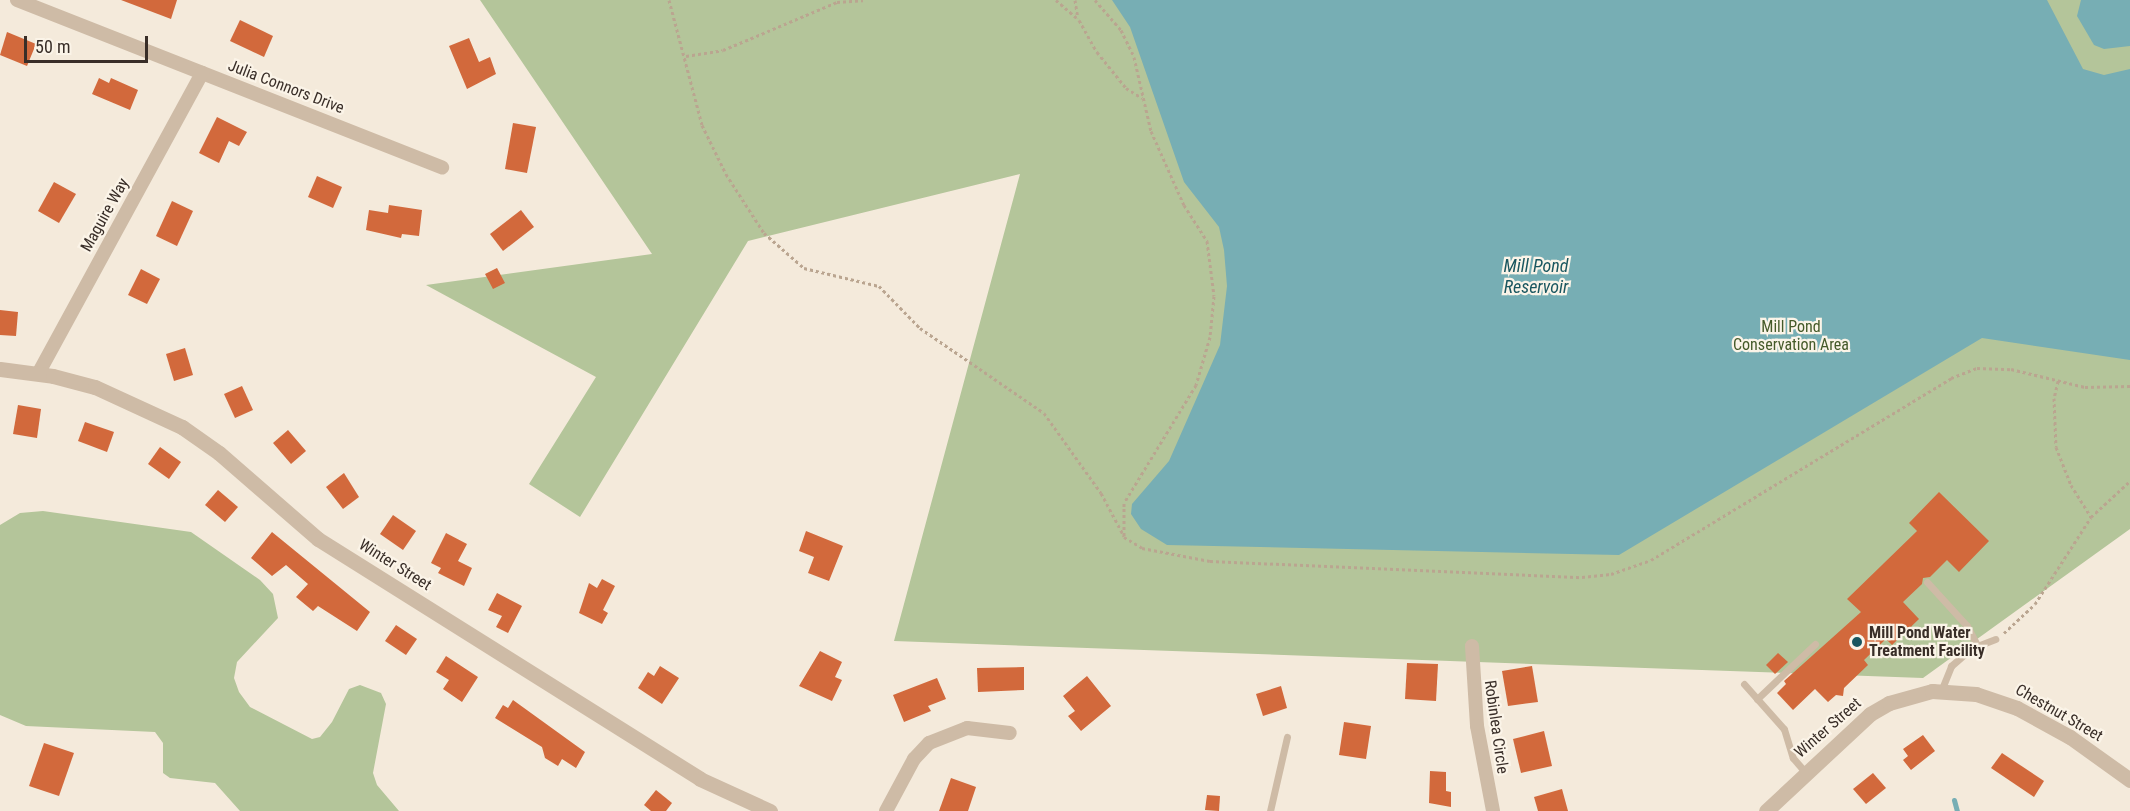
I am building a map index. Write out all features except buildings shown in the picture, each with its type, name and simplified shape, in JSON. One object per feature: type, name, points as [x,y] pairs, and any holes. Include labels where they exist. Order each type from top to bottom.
[{"type":"street","name":"Julia Connors Drive","points":[[17,0],[442,167]]},
{"type":"street","name":"Maguire Way","points":[[38,374],[202,73]]},
{"type":"street","name":"Winter Street","points":[[0,369],[38,374],[114,394],[182,427],[219,453],[318,539],[700,779],[770,811]]},
{"type":"street","name":"Robinlea Circle","points":[[1472,646],[1477,726],[1493,811]]},
{"type":"street","name":"Winter Street","points":[[1766,811],[1805,772],[1870,714],[1889,703],[1934,691]]},
{"type":"street","name":"Chestnut Street","points":[[1934,691],[1976,694],[2017,708],[2070,737],[2130,780]]},
{"type":"street","points":[[886,811],[914,759],[929,743],[967,728],[1010,733]]},
{"type":"lane","points":[[1927,582],[1968,626],[1977,645]]},
{"type":"lane","points":[[1934,691],[1951,666],[1977,645],[1995,639]]},
{"type":"lane","points":[[1757,699],[1815,644]]},
{"type":"lane","points":[[1744,684],[1784,729],[1792,757],[1805,772]]},
{"type":"lane","points":[[1270,811],[1287,737]]},
{"type":"path","points":[[669,0],[702,125],[726,174],[764,233],[804,268],[879,286],[920,328],[1044,413],[1101,493],[1125,537],[1142,548],[1175,557],[1210,561],[1582,577],[1611,574],[1651,560],[1962,373],[1992,367],[2073,385],[2130,386]]},
{"type":"path","points":[[685,56],[723,50],[837,2],[863,0]]},
{"type":"path","points":[[1057,0],[1079,20]]},
{"type":"path","points":[[1075,0],[1079,20],[1097,52],[1126,88],[1143,99]]},
{"type":"path","points":[[1095,0],[1121,30],[1134,57],[1150,131],[1184,205],[1207,241],[1215,296],[1210,337],[1196,385],[1124,503],[1125,537]]},
{"type":"path","points":[[2058,381],[2054,398],[2056,447],[2071,485],[2091,517]]},
{"type":"path","points":[[1995,639],[2016,626],[2035,604],[2091,517],[2130,481]]},
{"type":"green space","name":"Mill Pond Conservation Area","points":[[480,0],[2130,0],[2130,529],[1923,678],[894,641],[1020,174],[748,241],[580,517],[529,484],[596,377],[426,285],[652,254]]},
{"type":"green space","points":[[43,511],[191,532],[260,580],[273,594],[278,618],[237,662],[234,678],[239,692],[250,707],[312,739],[320,737],[332,722],[349,689],[360,685],[381,693],[386,704],[373,773],[377,785],[399,811],[240,811],[215,783],[170,778],[163,773],[163,743],[155,732],[26,726],[0,715],[0,525],[20,513]]},
{"type":"water","name":"Mill Pond Reservoir","points":[[1112,0],[2047,0],[2083,69],[2104,75],[2130,69],[2130,360],[1982,338],[1619,555],[1167,545],[1141,529],[1131,514],[1132,504],[1169,461],[1220,345],[1227,286],[1224,250],[1219,227],[1184,182],[1130,27]]},
{"type":"water","points":[[2081,0],[2130,0],[2130,46],[2104,49],[2094,45],[2077,16]]},
{"type":"waterway","points":[[1954,800],[1957,811]]},
{"type":"place","name":"Mill Pond Water Treatment Facility","points":[[1857,642]]}]
